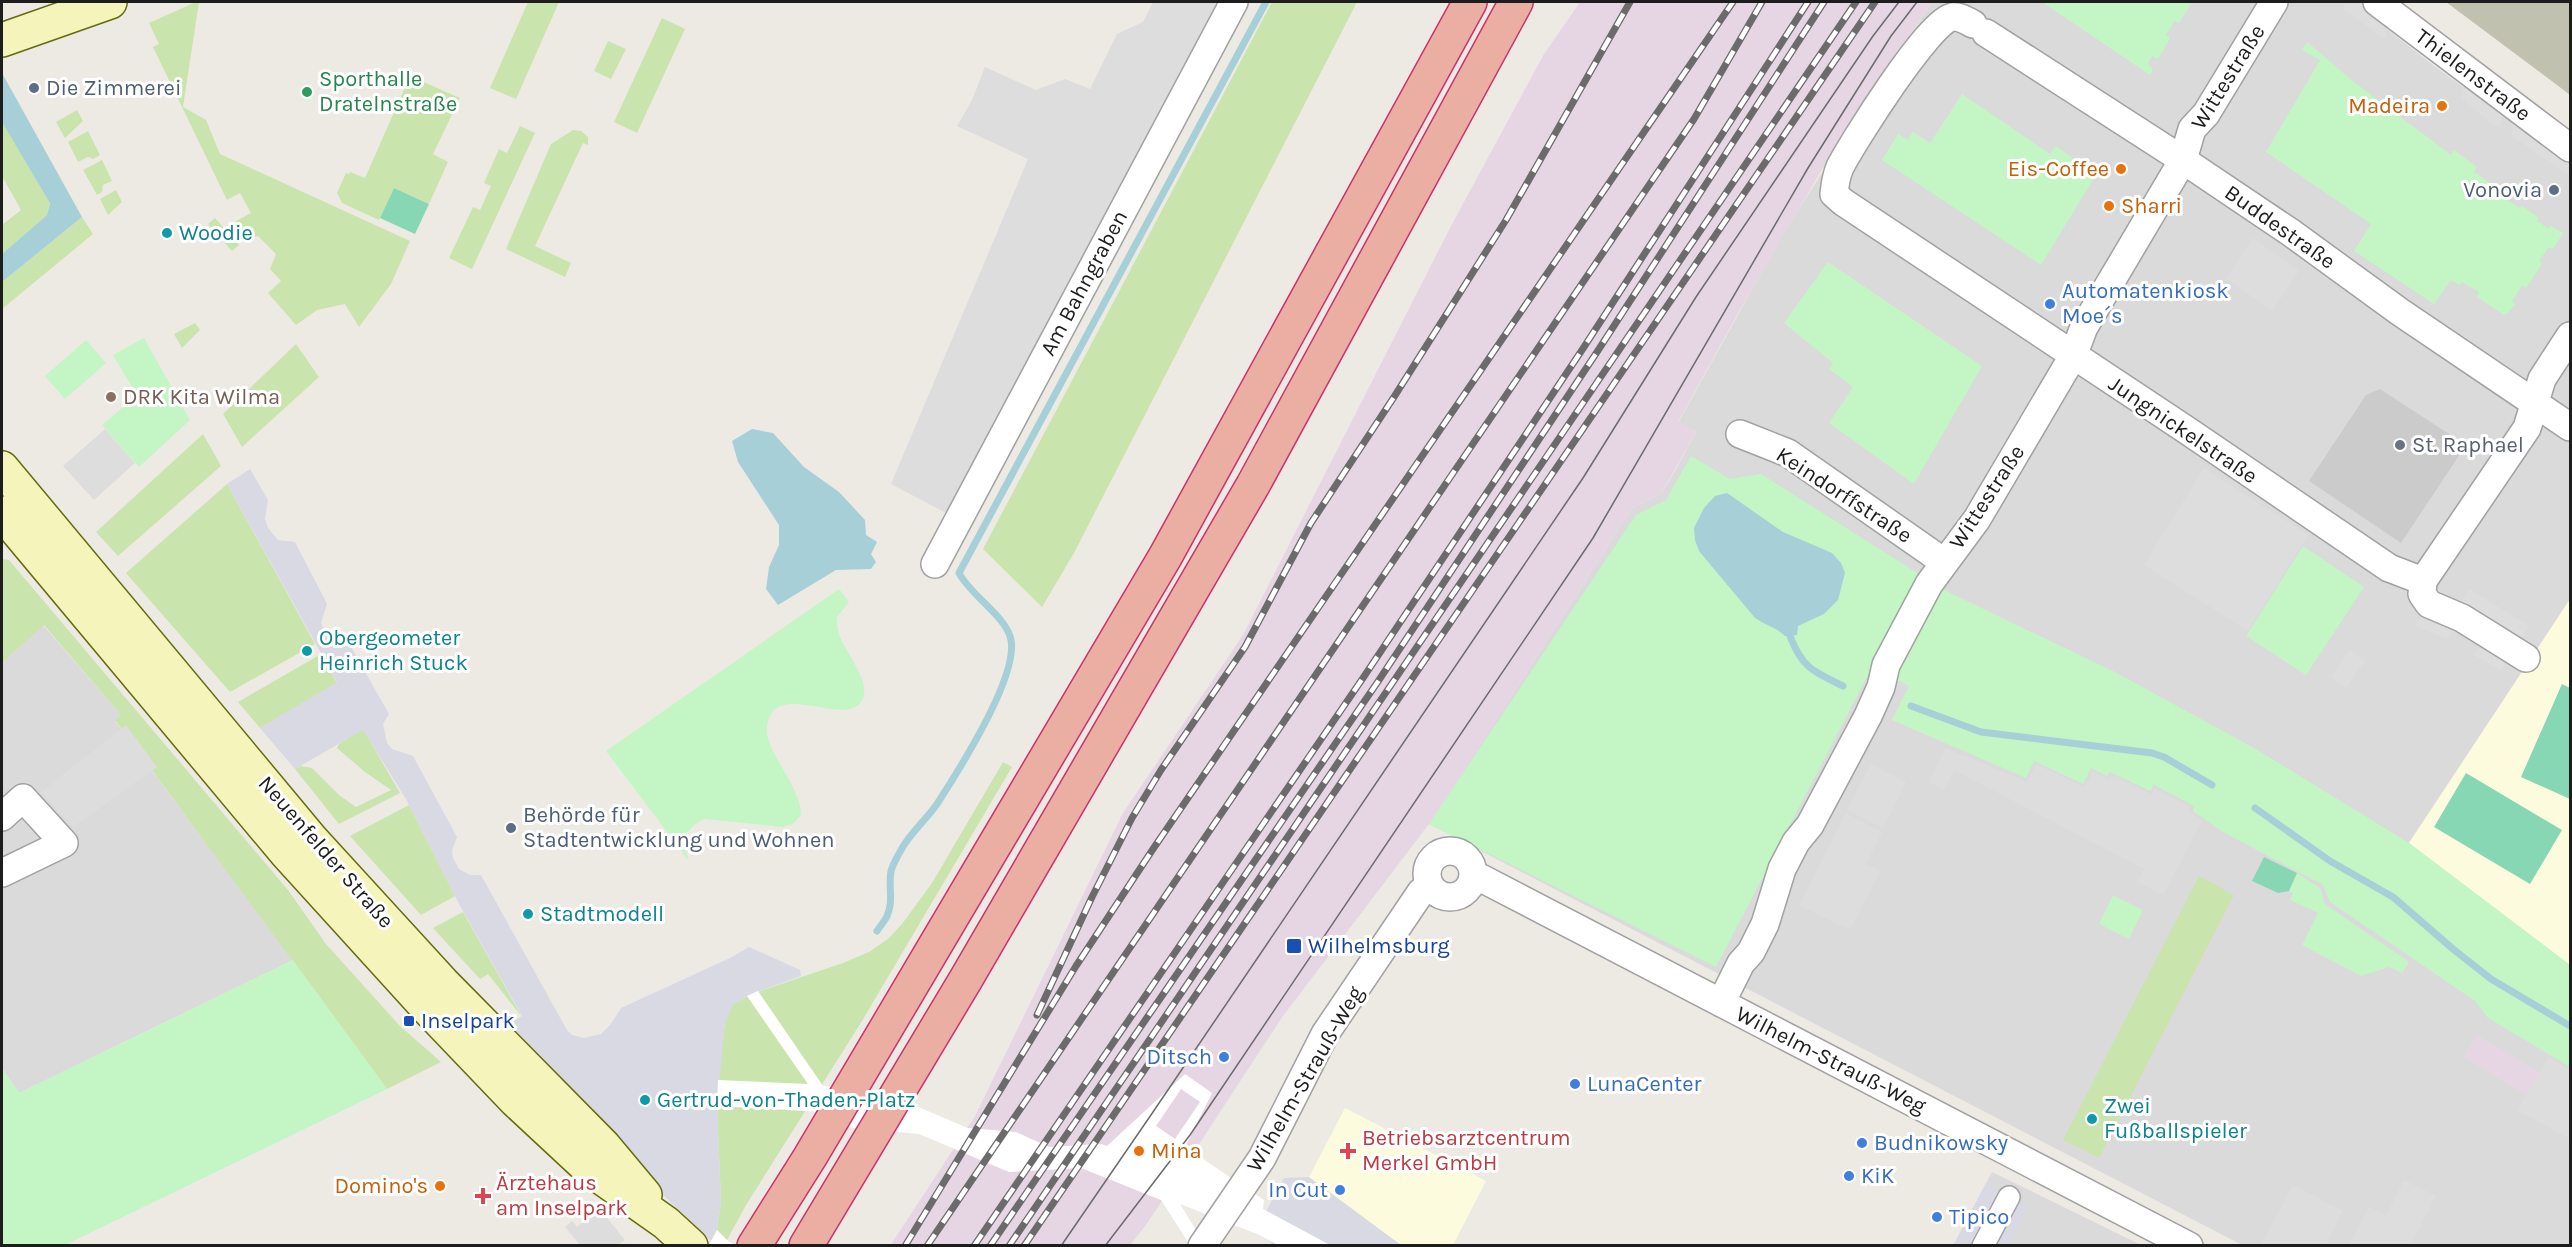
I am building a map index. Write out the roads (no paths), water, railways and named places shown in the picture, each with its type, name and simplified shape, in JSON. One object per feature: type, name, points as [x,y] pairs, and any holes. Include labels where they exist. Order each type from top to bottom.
[{"type":"highway","points":[[754,1245],[810,1157],[1165,557],[1470,2]]},
{"type":"highway","points":[[806,1245],[954,999],[1253,485],[1516,2]]},
{"type":"main road","points":[[2,39],[110,2]]},
{"type":"main road","name":"Neuenfelder Straße","points":[[2,468],[313,841],[443,983],[604,1146],[666,1223]]},
{"type":"main road","name":"Neuenfelder Straße","points":[[2,513],[287,854],[428,1009],[516,1101],[588,1168],[666,1223],[691,1245]]},
{"type":"street","name":"Am Bahngraben","points":[[935,564],[1234,2]]},
{"type":"street","name":"Wittestraße","points":[[1721,1003],[1741,963],[1751,952],[1765,924],[1782,869],[1796,842],[1810,825],[1868,716],[1881,687],[1886,665],[1929,584],[1977,519],[2073,356],[2084,327],[2183,160],[2192,129],[2206,114],[2274,2]]},
{"type":"street","name":"Thielenstraße","points":[[2377,2],[2571,148]]},
{"type":"street","name":"Buddestraße","points":[[1834,194],[1835,181],[1840,169],[1860,134],[1936,27],[1970,25],[2183,160],[2290,232],[2400,312],[2571,427]]},
{"type":"street","name":"Jungnickelstraße","points":[[1834,194],[2389,568],[2423,581]]},
{"type":"street","points":[[2526,658],[2462,618],[2430,604],[2422,594],[2423,581],[2527,428],[2542,379],[2571,336]]},
{"type":"street","name":"Keindorffstraße","points":[[1740,434],[1788,453],[1944,562]]},
{"type":"street","points":[[2,817],[23,798],[64,843],[2,873]]},
{"type":"street","points":[[1452,851],[1460,854],[1472,867],[1473,876],[1464,893],[1455,897],[1446,897],[1437,893],[1430,886],[1427,870],[1435,856],[1443,852],[1452,851]]},
{"type":"street","name":"Wilhelm-Strauß-Weg","points":[[1473,876],[1481,878],[2189,1245]]},
{"type":"street","name":"Wilhelm-Strauß-Weg","points":[[1202,1245],[1262,1158],[1325,1034],[1421,892],[1430,886]]},
{"type":"street","points":[[1983,1245],[2009,1197]]},
{"type":"water","points":[[2,73],[82,217],[2,282],[2,254],[47,215],[50,203],[2,122]]},
{"type":"water","points":[[752,429],[773,433],[804,467],[839,492],[865,520],[866,535],[877,542],[871,554],[876,562],[871,569],[836,570],[778,605],[766,589],[769,567],[779,545],[779,525],[738,462],[732,441]]},
{"type":"water","points":[[1727,493],[1783,532],[1832,553],[1841,563],[1845,573],[1838,600],[1824,614],[1798,626],[1797,635],[1785,636],[1755,618],[1699,551],[1694,528],[1704,508],[1715,496]]},
{"type":"waterway","points":[[877,931],[889,910],[890,877],[895,860],[909,838],[937,804],[972,747],[996,700],[1011,657],[1011,640],[1008,631],[959,573],[1266,2]]},
{"type":"waterway","points":[[1790,636],[1799,655],[1810,668],[1843,686]]},
{"type":"waterway","points":[[1911,706],[1981,732],[2152,753],[2164,757],[2212,785]]},
{"type":"waterway","points":[[2255,808],[2330,861],[2393,897],[2491,979],[2570,1026]]},
{"type":"tram line","points":[[1061,1246],[1583,478],[1696,297],[1873,36],[1899,2]]},
{"type":"tram line","points":[[1105,1246],[1190,1135],[1593,538],[1808,168],[1891,36],[1917,2]]},
{"type":"railway","points":[[1037,1015],[1132,818],[1161,770],[1245,647],[1311,523],[1506,220],[1630,2]]},
{"type":"railway","points":[[905,1246],[1076,966],[1153,849],[1733,2]]},
{"type":"railway","points":[[927,1246],[1694,119],[1762,2]]},
{"type":"railway","points":[[974,1246],[1363,678],[1584,347],[1808,2]]},
{"type":"railway","points":[[990,1246],[1377,683],[1597,352],[1824,2]]},
{"type":"railway","points":[[1009,1246],[1856,2]]},
{"type":"railway","points":[[1024,1246],[1875,2]]},
{"type":"place","name":"Die Zimmerei","points":[[34,88]]},
{"type":"place","name":"Sporthalle Dratelnstraße","points":[[307,92]]},
{"type":"place","name":"Madeira","points":[[2442,106]]},
{"type":"place","name":"Eis-Coffee","points":[[2121,169]]},
{"type":"place","name":"Vonovia","points":[[2554,190]]},
{"type":"place","name":"Sharri","points":[[2109,206]]},
{"type":"place","name":"Woodie","points":[[167,233]]},
{"type":"place","name":"Automatenkiosk Moe´s","points":[[2050,304]]},
{"type":"place","name":"DRK Kita Wilma","points":[[111,397]]},
{"type":"place","name":"St. Raphael","points":[[2400,445]]},
{"type":"place","name":"Obergeometer Heinrich Stuck","points":[[307,651]]},
{"type":"place","name":"Behörde für Stadtentwicklung und Wohnen","points":[[511,828]]},
{"type":"place","name":"Stadtmodell","points":[[528,914]]},
{"type":"place","name":"Wilhelmsburg","points":[[1294,946]]},
{"type":"place","name":"Inselpark","points":[[409,1021]]},
{"type":"place","name":"Ditsch","points":[[1224,1057]]},
{"type":"place","name":"LunaCenter","points":[[1575,1084]]},
{"type":"place","name":"Gertrud-von-Thaden-Platz","points":[[645,1100]]},
{"type":"place","name":"Zwei Fußballspieler","points":[[2092,1119]]},
{"type":"place","name":"Budnikowsky","points":[[1862,1143]]},
{"type":"place","name":"Mina","points":[[1139,1151]]},
{"type":"place","name":"Betriebsarztcentrum Merkel GmbH","points":[[1348,1151]]},
{"type":"place","name":"KiK","points":[[1849,1176]]},
{"type":"place","name":"Domino's","points":[[440,1186]]},
{"type":"place","name":"In Cut","points":[[1340,1190]]},
{"type":"place","name":"Ärztehaus am Inselpark","points":[[483,1196]]},
{"type":"place","name":"Tipico","points":[[1937,1217]]}]
